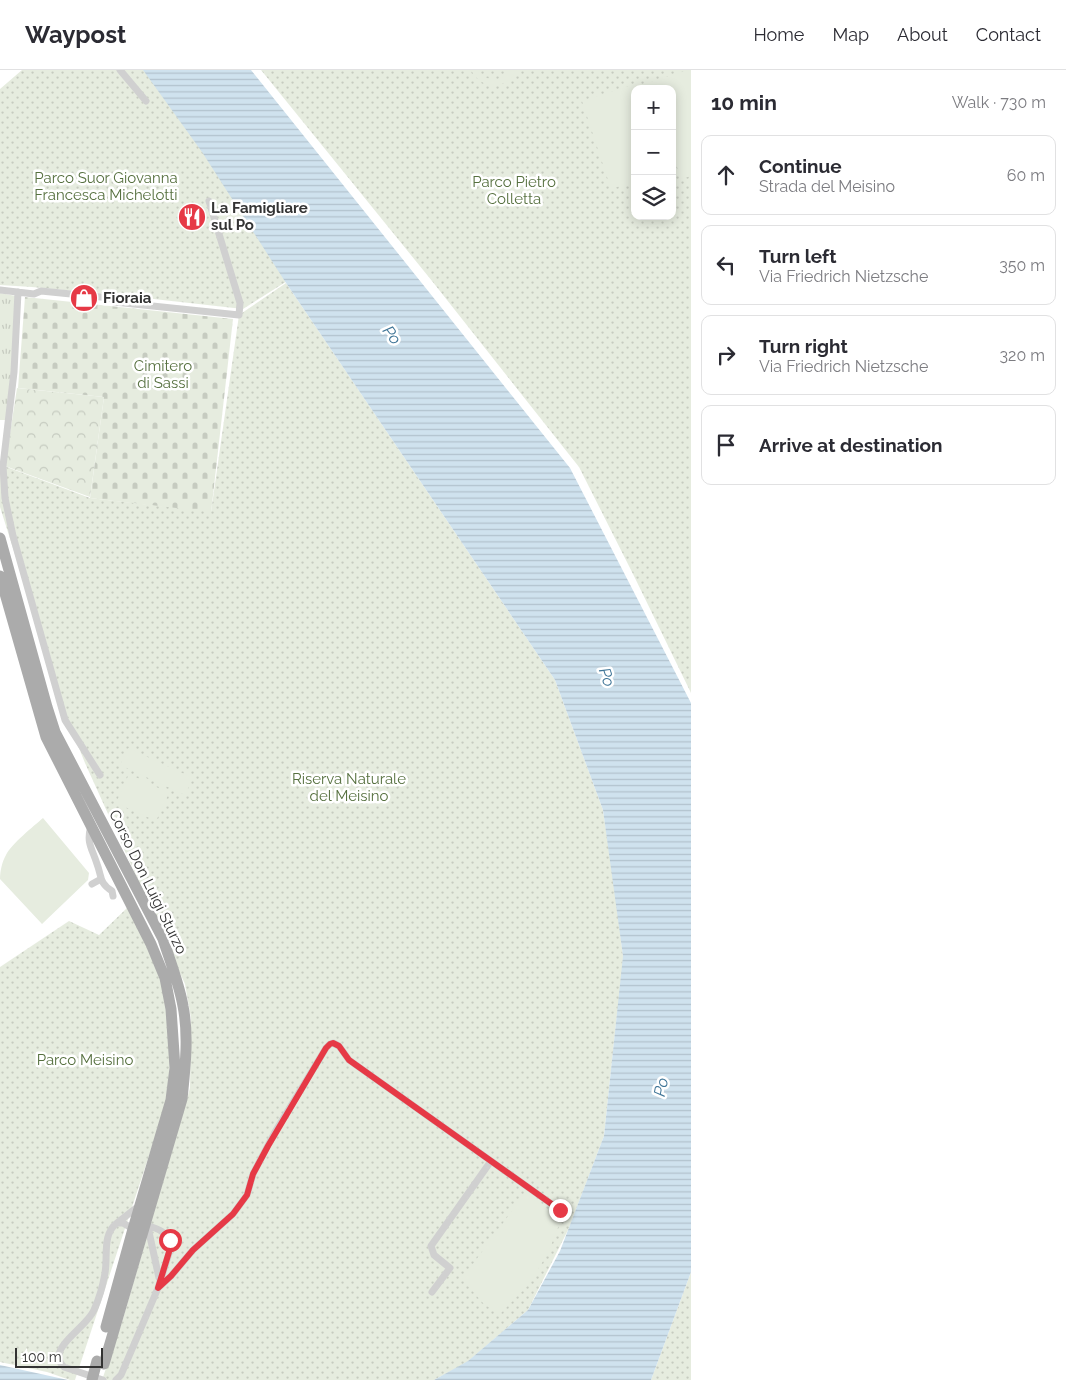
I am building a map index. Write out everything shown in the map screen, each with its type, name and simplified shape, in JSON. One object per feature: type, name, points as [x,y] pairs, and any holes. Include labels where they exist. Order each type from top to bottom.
[{"type":"main road","name":"Corso Don Luigi Sturzo","points":[[0,538],[44,697],[56,732],[162,939],[175,975],[183,1006],[186,1032],[186,1068],[182,1099],[146,1225],[112,1332],[100,1362]]},
{"type":"main road","name":"Corso Don Luigi Sturzo","points":[[0,576],[46,737],[152,944],[165,978],[171,1009],[175,1068],[171,1100],[133,1229],[100,1362]]},
{"type":"main road","points":[[100,1362],[102,1380]]},
{"type":"main road","points":[[92,1380],[100,1362]]},
{"type":"street","points":[[120,70],[146,101]]},
{"type":"street","points":[[0,290],[34,294],[41,291],[76,294],[111,298],[114,302],[239,315],[240,302],[209,202]]},
{"type":"street","points":[[18,292],[14,372],[3,466],[4,498],[65,720],[100,775]]},
{"type":"street","points":[[91,825],[88,836],[90,847],[97,862],[103,885],[112,891],[113,896]]},
{"type":"street","points":[[92,884],[101,879]]},
{"type":"street","points":[[158,1285],[171,1276],[193,1250],[233,1214],[247,1195],[253,1174],[275,1132],[326,1048],[333,1043],[339,1046],[349,1060],[560,1210]]},
{"type":"street","points":[[432,1292],[450,1268],[434,1255],[431,1246],[491,1161]]},
{"type":"street","points":[[102,1380],[64,1367],[59,1363],[58,1357],[63,1345],[87,1322],[95,1308],[106,1272],[108,1236],[112,1227],[140,1205]]},
{"type":"street","points":[[117,1222],[133,1229]]},
{"type":"street","points":[[116,1380],[121,1375],[158,1285],[170,1247],[170,1240],[163,1232],[146,1225]]},
{"type":"street","points":[[146,1225],[158,1271],[158,1285]]},
{"type":"green space","name":"Parco Suor Giovanna Francesca Michelotti","points":[[22,70],[154,70],[292,278],[243,309],[127,296],[0,285],[0,89]]},
{"type":"green space","name":"Parco Pietro Colletta","points":[[261,70],[691,70],[691,693],[579,467],[432,281]]},
{"type":"green space","points":[[471,70],[477,70],[489,79],[498,79],[510,70],[517,70],[512,77],[501,84],[487,85],[481,82]]},
{"type":"green space","points":[[691,70],[691,176],[681,179],[676,164],[676,85],[651,85],[650,82]]},
{"type":"green space","points":[[631,85],[631,182],[611,189],[582,101]]},
{"type":"green space","name":"Riserva Naturale del Meisino","points":[[286,283],[555,680],[603,810],[623,956],[622,987],[617,1014],[604,1136],[569,1228],[528,1310],[466,1363],[434,1380],[102,1380],[122,1322],[190,1088],[191,1018],[185,984],[85,763],[66,716],[0,507],[0,469],[4,466],[90,498],[211,512],[239,315]]},
{"type":"green space","points":[[0,293],[16,296],[13,371],[7,420],[0,420]]},
{"type":"green space","name":"Cimitero di Sassi","points":[[25,297],[233,319],[211,513],[90,498],[104,397],[18,388]]},
{"type":"green space","points":[[17,388],[104,397],[90,497],[5,466]]},
{"type":"green space","points":[[128,748],[193,778],[185,795],[120,765]]},
{"type":"green space","points":[[129,774],[169,793],[156,821],[116,803]]},
{"type":"green space","points":[[43,818],[89,873],[88,880],[42,924],[0,879],[2,864],[9,851],[23,835]]},
{"type":"green space","name":"Parco Meisino","points":[[127,908],[143,933],[164,990],[171,1048],[167,1101],[75,1380],[70,1380],[47,1372],[0,1362],[0,967],[69,921],[99,935]]},
{"type":"green space","points":[[525,1193],[556,1216],[559,1225],[548,1253],[529,1284],[499,1315],[483,1303],[462,1279]]},
{"type":"green space","points":[[691,1272],[691,1380],[651,1380]]},
{"type":"water","name":"Po","points":[[143,70],[251,70],[570,468],[691,703],[691,1272],[651,1380],[434,1380],[468,1361],[528,1310],[560,1251],[604,1136],[623,956],[603,810],[555,680],[286,283],[202,152]]},
{"type":"water","points":[[0,1365],[68,1380],[0,1380]]},
{"type":"place","name":"La Famigliare sul Po","points":[[192,217]]},
{"type":"place","name":"Fioraia","points":[[84,298]]},
{"type":"route","points":[[170,1240],[169,1252],[158,1288],[193,1250],[233,1214],[247,1195],[253,1174],[275,1132],[326,1048],[333,1043],[339,1046],[349,1060],[560,1210]]}]
